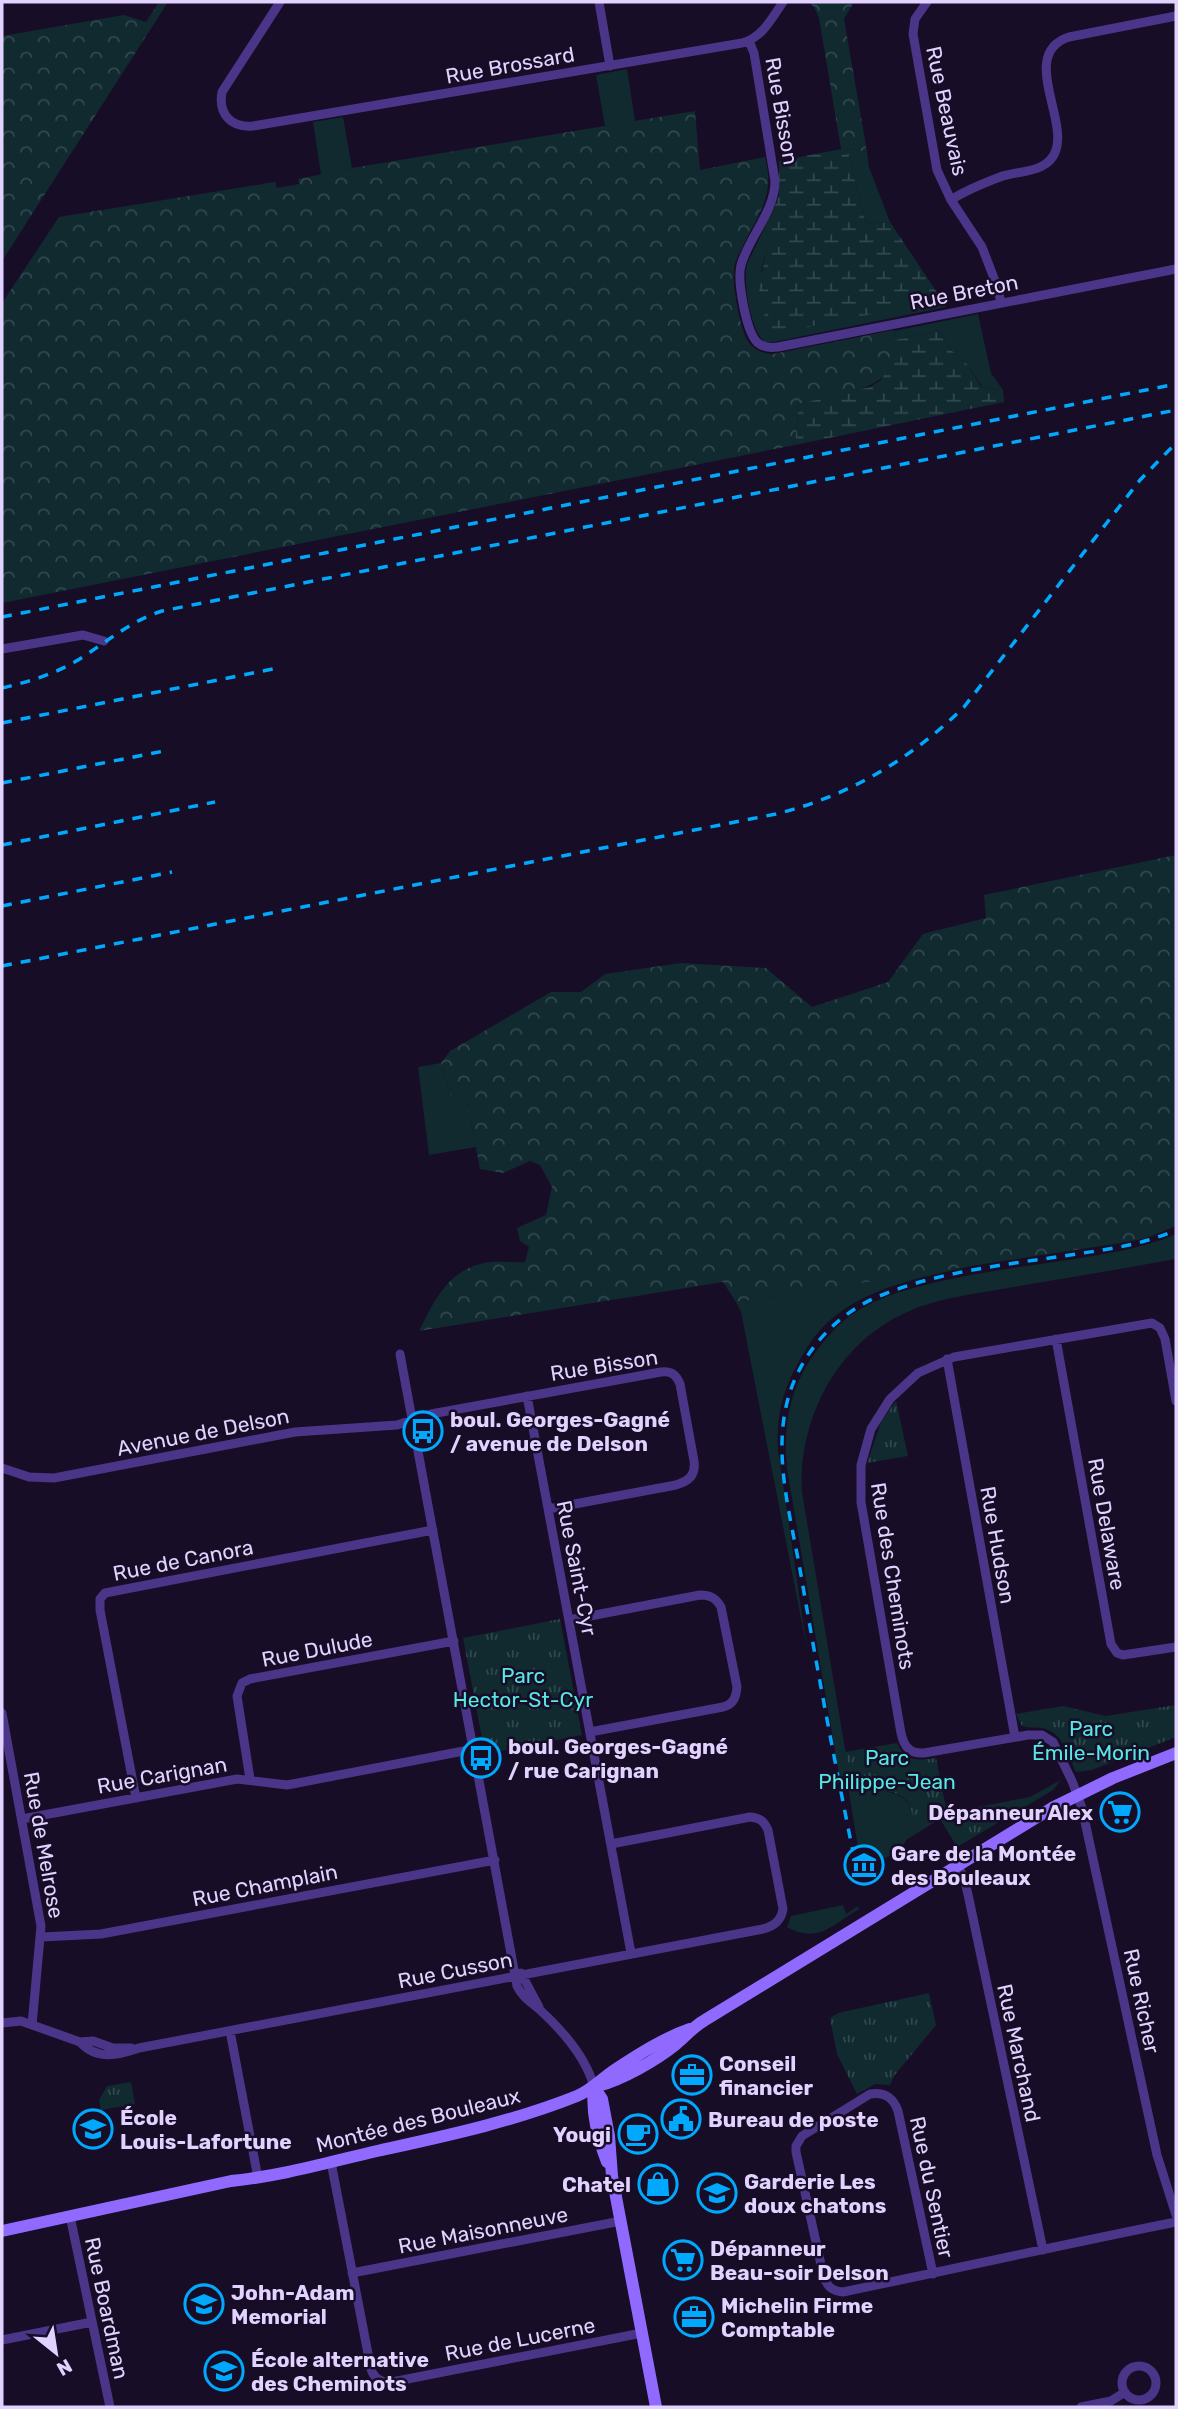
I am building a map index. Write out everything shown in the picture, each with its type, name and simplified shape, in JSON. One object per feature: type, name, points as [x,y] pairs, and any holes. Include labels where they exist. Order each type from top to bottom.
[{"type":"street","name":"Rue Brossard","points":[[281,2],[222,92],[221,103],[226,118],[239,125],[253,126],[749,41]]},
{"type":"street","points":[[599,2],[610,66]]},
{"type":"street","points":[[749,41],[761,32],[783,2]]},
{"type":"street","name":"Rue Beauvais","points":[[927,2],[915,19],[913,34],[937,170],[951,200],[982,247],[1001,302]]},
{"type":"street","points":[[951,200],[997,178],[1040,167],[1054,154],[1058,136],[1046,68],[1050,50],[1058,42],[1069,37],[1176,16]]},
{"type":"street","name":"Rue Bisson","points":[[749,41],[754,53],[775,181],[773,196],[740,269],[749,328],[759,344]]},
{"type":"street","name":"Rue Breton","points":[[759,344],[769,348],[778,347],[1176,269]]},
{"type":"street","points":[[2,649],[83,635],[104,641]]},
{"type":"street","name":"Rue des Cheminots","points":[[1077,1794],[1057,1748],[1049,1737],[1036,1734],[916,1754],[906,1746],[901,1733],[861,1502],[861,1465],[871,1429],[890,1399],[908,1380],[947,1359],[1147,1323],[1160,1328],[1165,1339],[1176,1401]]},
{"type":"street","name":"Rue Delaware","points":[[1056,1339],[1111,1644],[1117,1653],[1123,1655],[1176,1647]]},
{"type":"street","points":[[400,1354],[514,1963],[519,1975],[519,1991],[540,2010],[582,2059],[602,2099],[609,2136],[612,2176],[656,2407]]},
{"type":"street","name":"Rue Hudson","points":[[947,1359],[1015,1737]]},
{"type":"street","name":"Rue Bisson","points":[[412,1420],[527,1396],[660,1372],[672,1373],[680,1384],[694,1473],[682,1483],[548,1509]]},
{"type":"street","name":"Rue Saint-Cyr","points":[[527,1396],[631,1953]]},
{"type":"street","name":"Avenue de Delson","points":[[2,1468],[29,1477],[54,1478],[295,1432],[397,1425],[412,1420]]},
{"type":"street","name":"Rue de Canora","points":[[136,1798],[100,1610],[100,1599],[103,1595],[109,1591],[433,1530]]},
{"type":"street","points":[[569,1620],[700,1595],[710,1596],[715,1598],[721,1607],[737,1686],[735,1699],[723,1707],[590,1731]]},
{"type":"street","name":"Rue Dulude","points":[[250,1779],[237,1696],[242,1684],[250,1679],[454,1641]]},
{"type":"street","name":"Rue de Melrose","points":[[2,1713],[42,1937],[32,2025]]},
{"type":"street","name":"Rue Carignan","points":[[22,1819],[237,1779],[287,1785],[474,1749]]},
{"type":"street","name":"Montée des Bouleaux","points":[[2,2231],[231,2180],[258,2178],[331,2162],[504,2121],[579,2096],[630,2073],[675,2045],[691,2029],[1077,1794],[1176,1752]]},
{"type":"street","name":"Rue Richer","points":[[1077,1794],[1091,1843],[1157,2155],[1176,2215]]},
{"type":"street","name":"Rue Cusson","points":[[2,2022],[16,2021],[32,2025],[80,2042],[88,2049],[106,2055],[120,2054],[139,2048],[763,1929],[777,1923],[783,1909],[768,1830],[757,1818],[743,1818],[611,1844]]},
{"type":"street","name":"Rue Champlain","points":[[42,1937],[101,1934],[495,1860]]},
{"type":"street","name":"Rue Marchand","points":[[957,1865],[964,1877],[969,1899],[1043,2250]]},
{"type":"street","points":[[230,2031],[258,2178]]},
{"type":"street","name":"Rue du Sentier","points":[[933,2274],[898,2111],[891,2099],[883,2094],[870,2094],[798,2141],[796,2152],[824,2278],[831,2289],[843,2292],[933,2274],[1176,2222]]},
{"type":"street","name":"Rue de Lucerne","points":[[331,2162],[373,2373],[384,2382],[642,2333]]},
{"type":"street","name":"Rue Boardman","points":[[71,2216],[110,2407]]},
{"type":"street","name":"Rue Maisonneuve","points":[[352,2273],[621,2221]]},
{"type":"street","points":[[2,2340],[92,2322]]},
{"type":"street","points":[[1081,2407],[1111,2401],[1125,2392]]},
{"type":"green space","points":[[159,2],[168,2],[2,261],[2,36],[124,15],[146,22]]},
{"type":"green space","points":[[808,2],[854,2],[844,19],[867,152],[841,149],[819,18],[814,7]]},
{"type":"green space","points":[[627,69],[635,121],[605,126],[596,75]]},
{"type":"green space","points":[[695,111],[700,170],[765,157],[768,170],[767,193],[734,269],[737,307],[749,343],[760,351],[773,354],[894,330],[896,358],[881,379],[855,391],[799,404],[795,445],[2,603],[2,303],[59,217],[275,182],[277,188],[299,184],[298,179],[352,168]]},
{"type":"green space","points":[[343,117],[352,168],[321,175],[313,122]]},
{"type":"green space","points":[[847,148],[867,152],[869,167],[890,222],[866,224]]},
{"type":"green space","points":[[847,148],[866,224],[890,222],[942,300],[778,333],[768,327],[759,289],[779,194],[779,161]]},
{"type":"green space","points":[[774,208],[761,272],[942,300],[946,307],[765,342],[752,317],[746,272],[747,264]]},
{"type":"green space","points":[[978,314],[991,373],[1003,390],[982,387],[967,364],[951,350],[939,331],[895,340],[894,331]]},
{"type":"green space","points":[[939,331],[951,350],[967,364],[981,387],[1003,390],[1004,402],[795,445],[799,404],[870,387],[881,380],[896,357],[895,340]]},
{"type":"green space","points":[[1176,855],[1176,1226],[1147,1238],[1121,1243],[736,1302],[723,1282],[419,1331],[442,1290],[458,1274],[485,1263],[525,1262],[529,1247],[520,1241],[517,1228],[546,1215],[552,1187],[540,1165],[530,1161],[503,1173],[480,1169],[468,1105],[451,1095],[441,1063],[450,1051],[551,992],[581,992],[605,974],[681,963],[766,968],[812,1007],[888,982],[923,934],[986,918],[984,895]]},
{"type":"green space","points":[[441,1063],[451,1095],[468,1105],[476,1147],[429,1155],[418,1067]]},
{"type":"green space","points":[[1176,1234],[1176,1259],[958,1297],[905,1313],[860,1344],[841,1364],[826,1387],[807,1438],[802,1465],[802,1492],[849,1773],[863,1791],[885,1791],[901,1797],[907,1802],[912,1816],[910,1833],[899,1850],[877,1863],[874,1858],[869,1861],[865,1856],[860,1859],[848,1787],[839,1774],[787,1469],[787,1423],[794,1394],[806,1366],[839,1325],[866,1306],[887,1297],[919,1286],[957,1278],[1096,1256],[1150,1244]]},
{"type":"green space","points":[[985,1263],[901,1283],[861,1299],[843,1310],[819,1331],[795,1369],[782,1402],[778,1450],[807,1649],[741,1312],[736,1302]]},
{"type":"green space","points":[[896,1401],[908,1456],[867,1463],[881,1422]]},
{"type":"green space","name":"Parc Hector-St-Cyr","points":[[560,1619],[582,1735],[485,1754],[463,1638]]},
{"type":"green space","name":"Parc Émile-Morin","points":[[1176,1705],[1176,1737],[1092,1770],[1076,1772],[1057,1736],[1043,1728],[1022,1726],[1016,1714],[1063,1706],[1106,1716]]},
{"type":"green space","name":"Parc Philippe-Jean","points":[[897,1743],[904,1753],[913,1758],[936,1758],[947,1813],[1030,1797],[1061,1780],[1053,1790],[957,1847],[940,1819],[906,1840],[912,1818],[909,1805],[899,1795],[891,1792],[858,1788],[850,1777],[845,1752]]},
{"type":"green space","points":[[843,1905],[846,1914],[858,1906],[859,1909],[833,1926],[816,1933],[798,1932],[787,1927],[791,1916]]},
{"type":"green space","points":[[929,1993],[936,2025],[894,2076],[890,2085],[875,2084],[857,2094],[837,2054],[830,2018],[838,2013]]},
{"type":"green space","points":[[131,2082],[135,2104],[101,2110],[99,2100],[107,2086]]},
{"type":"railway","points":[[2,617],[1176,384]]},
{"type":"railway","points":[[2,688],[60,669],[129,626],[162,611],[1176,410]]},
{"type":"railway","points":[[2,966],[776,814],[854,786],[923,743],[964,707],[1140,480],[1176,443]]},
{"type":"railway","points":[[2,723],[273,669]]},
{"type":"railway","points":[[2,783],[169,750]]},
{"type":"railway","points":[[2,845],[215,802]]},
{"type":"railway","points":[[2,906],[172,872]]},
{"type":"railway","points":[[854,1857],[783,1473],[782,1432],[785,1412],[797,1374],[818,1341],[847,1314],[864,1303],[903,1287],[994,1266],[1121,1247],[1176,1230]]},
{"type":"place","name":"boul. Georges-Gagné / avenue de Delson","points":[[423,1431]]},
{"type":"place","name":"boul. Georges-Gagné / rue Carignan","points":[[481,1758]]},
{"type":"place","name":"Dépanneur Alex","points":[[1120,1812]]},
{"type":"place","name":"Gare de la Montée des Bouleaux","points":[[864,1865]]},
{"type":"place","name":"Conseil financier","points":[[692,2075]]},
{"type":"place","name":"Bureau de poste","points":[[681,2119]]},
{"type":"place","name":"École Louis-Lafortune","points":[[93,2129]]},
{"type":"place","name":"Yougi","points":[[638,2134]]},
{"type":"place","name":"Chatel","points":[[658,2184]]},
{"type":"place","name":"Garderie Les doux chatons","points":[[717,2193]]},
{"type":"place","name":"Dépanneur Beau-soir Delson","points":[[683,2260]]},
{"type":"place","name":"John-Adam Memorial","points":[[204,2304]]},
{"type":"place","name":"Michelin Firme Comptable","points":[[694,2317]]},
{"type":"place","name":"École alternative des Cheminots","points":[[224,2371]]}]
